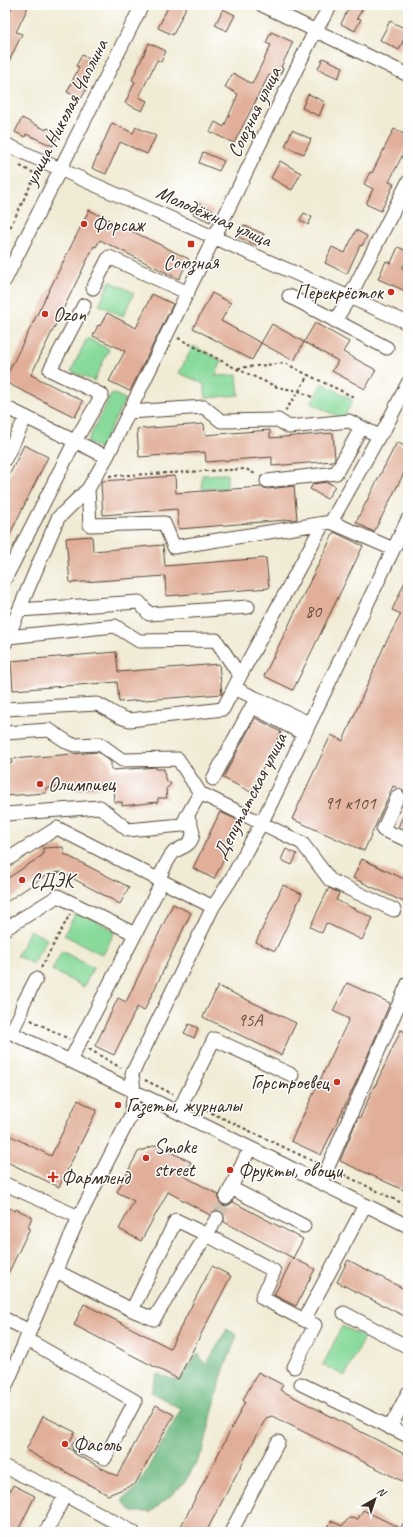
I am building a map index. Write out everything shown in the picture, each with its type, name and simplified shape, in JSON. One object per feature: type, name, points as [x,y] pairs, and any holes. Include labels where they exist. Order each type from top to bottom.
[{"type":"street","name":"улица Николая Чаплина","points":[[5,280],[142,5]]},
{"type":"street","points":[[262,5],[408,75]]},
{"type":"street","name":"Союзная улица","points":[[7,640],[58,518],[88,489],[107,457],[315,31],[331,5]]},
{"type":"street","name":"Молодёжная улица","points":[[5,144],[60,170],[408,324]]},
{"type":"street","points":[[335,321],[349,298],[408,182]]},
{"type":"street","points":[[93,288],[109,257],[188,293]]},
{"type":"street","points":[[289,296],[387,348]]},
{"type":"street","points":[[5,579],[75,441],[102,395],[50,370],[84,305]]},
{"type":"street","points":[[5,709],[97,704],[124,719],[130,720],[223,709],[240,676],[327,523],[384,430],[408,383]]},
{"type":"street","points":[[5,407],[107,457]]},
{"type":"street","points":[[129,412],[204,407],[221,421],[278,420],[289,427],[349,421],[379,436]]},
{"type":"street","points":[[5,459],[26,417]]},
{"type":"street","points":[[267,481],[336,474],[361,428]]},
{"type":"street","points":[[88,489],[90,525],[164,523],[174,546],[327,523],[393,549]]},
{"type":"street","name":"Депутатская улица","points":[[132,1074],[214,906],[230,881],[262,822],[408,519]]},
{"type":"street","points":[[19,610],[139,602],[148,614],[248,607]]},
{"type":"street","points":[[7,640],[115,626],[139,641],[216,640],[240,676]]},
{"type":"street","points":[[234,688],[307,729]]},
{"type":"street","points":[[213,779],[251,708],[255,708],[307,729]]},
{"type":"street","points":[[5,733],[49,730],[53,731],[74,745],[100,744],[122,760],[178,759],[200,792],[302,843],[330,880],[394,910]]},
{"type":"street","points":[[5,814],[100,807],[128,830],[182,825],[200,792]]},
{"type":"street","points":[[398,796],[383,830],[408,840]]},
{"type":"street","points":[[70,1061],[175,852],[186,845],[193,836],[187,815]]},
{"type":"street","points":[[5,861],[57,828],[160,881],[214,906]]},
{"type":"street","points":[[5,929],[58,896],[135,934]]},
{"type":"street","points":[[36,979],[23,1004],[20,1015],[8,1031],[178,1112],[408,1226]]},
{"type":"street","points":[[321,1183],[408,984]]},
{"type":"street","points":[[178,1112],[214,1039],[292,1075]]},
{"type":"street","points":[[5,1388],[79,1217],[131,1116],[134,1091],[132,1074]]},
{"type":"street","points":[[250,1148],[229,1193],[304,1226]]},
{"type":"street","points":[[5,1184],[79,1217]]},
{"type":"street","points":[[304,1320],[365,1205]]},
{"type":"street","points":[[56,1271],[132,1310],[154,1319],[217,1218]]},
{"type":"street","points":[[132,1310],[176,1220],[274,1271],[262,1298],[315,1325],[294,1366]]},
{"type":"street","points":[[344,1313],[408,1347]]},
{"type":"street","points":[[5,1319],[134,1401],[104,1458],[79,1446]]},
{"type":"street","points":[[301,1384],[408,1436]]},
{"type":"street","points":[[390,1428],[408,1393]]},
{"type":"street","points":[[231,1532],[278,1442]]},
{"type":"street","points":[[5,1467],[65,1495],[134,1532]]},
{"type":"street","points":[[46,1532],[65,1495]]},
{"type":"path","points":[[5,238],[36,174],[40,160]]},
{"type":"path","points":[[168,333],[237,369],[276,387],[299,392],[314,398]]},
{"type":"path","points":[[237,369],[285,363],[356,398]]},
{"type":"path","points":[[278,420],[299,392],[308,375]]},
{"type":"path","points":[[96,477],[246,469],[267,481]]},
{"type":"path","points":[[36,979],[76,904]]},
{"type":"path","points":[[20,1015],[79,1044],[132,1074],[184,1100],[408,1206]]},
{"type":"green space","points":[[110,281],[134,293],[123,316],[99,305]]},
{"type":"green space","points":[[87,338],[109,349],[94,381],[71,371]]},
{"type":"green space","points":[[193,346],[222,361],[215,376],[237,375],[239,395],[206,398],[204,384],[179,373]]},
{"type":"green space","points":[[322,383],[353,400],[343,419],[311,403]]},
{"type":"green space","points":[[112,393],[125,399],[100,449],[87,442]]},
{"type":"green space","points":[[227,474],[227,488],[202,489],[202,475]]},
{"type":"green space","points":[[77,911],[115,931],[103,955],[64,935]]},
{"type":"green space","points":[[30,930],[47,939],[33,964],[17,956]]},
{"type":"green space","points":[[62,951],[93,968],[84,987],[52,970]]},
{"type":"green space","points":[[342,1326],[364,1337],[345,1376],[323,1365]]},
{"type":"green space","points":[[227,1329],[237,1335],[221,1378],[203,1451],[183,1485],[151,1512],[132,1512],[122,1500],[138,1486],[181,1409],[151,1392],[157,1374],[179,1381],[198,1354],[206,1365]]},
{"type":"building","points":[[13,5],[29,5],[16,32],[22,34],[5,70],[5,22]]},
{"type":"building","points":[[169,5],[187,5],[173,35],[158,28]]},
{"type":"building","points":[[350,5],[365,5],[357,18],[361,19],[355,31],[341,24]]},
{"type":"building","points":[[223,9],[235,15],[227,31],[215,25]]},
{"type":"building","points":[[390,21],[408,30],[399,50],[380,40]]},
{"type":"building","points":[[271,32],[293,42],[281,67],[283,68],[278,79],[269,75],[234,143],[210,132],[215,122],[224,127],[238,94],[225,87],[233,73],[252,84],[271,45],[266,43]]},
{"type":"building","points":[[149,43],[166,51],[161,62],[157,60],[139,97],[147,101],[142,111],[125,103],[135,82],[132,80]]},
{"type":"building","points":[[82,55],[96,62],[83,86],[87,88],[81,99],[67,92],[79,67],[76,66]]},
{"type":"building","points":[[323,58],[343,67],[338,78],[318,69]]},
{"type":"building","points":[[308,94],[325,102],[319,116],[302,108]]},
{"type":"building","points":[[22,118],[46,130],[47,128],[59,133],[53,146],[26,134],[25,137],[15,132]]},
{"type":"building","points":[[112,123],[133,133],[136,127],[156,136],[147,154],[120,142],[106,174],[92,168]]},
{"type":"building","points":[[394,129],[408,136],[408,144],[389,182],[394,184],[381,211],[366,204],[373,189],[364,184],[370,172],[372,173]]},
{"type":"building","points":[[292,130],[311,139],[304,154],[285,146]]},
{"type":"building","points":[[203,152],[224,161],[219,171],[199,163]]},
{"type":"building","points":[[280,161],[301,173],[292,190],[271,178]]},
{"type":"building","points":[[198,203],[214,211],[210,222],[193,214]]},
{"type":"building","points":[[89,210],[189,259],[179,279],[100,240],[96,247],[94,246],[31,375],[83,401],[75,417],[5,382],[5,379]]},
{"type":"building","points":[[304,213],[312,217],[308,225],[300,220]]},
{"type":"building","points":[[243,225],[264,234],[258,246],[238,237]]},
{"type":"building","points":[[356,230],[367,236],[362,246],[360,245],[347,274],[325,263],[332,247],[345,253]]},
{"type":"building","points":[[398,247],[408,252],[408,256],[402,268],[408,271],[408,292],[378,279],[386,261],[391,263]]},
{"type":"building","points":[[212,293],[231,303],[221,321],[261,343],[252,360],[193,328]]},
{"type":"building","points":[[152,294],[173,304],[130,391],[109,381],[125,351],[93,336],[98,325],[100,326],[107,313],[136,328]]},
{"type":"building","points":[[315,323],[349,342],[343,352],[376,370],[365,389],[332,371],[338,361],[304,342]]},
{"type":"building","points":[[272,324],[304,342],[294,361],[261,343]]},
{"type":"building","points":[[204,424],[205,435],[270,430],[270,438],[333,433],[335,458],[333,461],[272,466],[272,457],[206,462],[205,452],[139,457],[137,429]]},
{"type":"building","points":[[397,442],[408,448],[408,465],[374,532],[356,522]]},
{"type":"building","points":[[24,445],[48,457],[5,544],[5,484]]},
{"type":"building","points":[[175,476],[176,493],[262,487],[268,489],[294,486],[297,519],[179,529],[177,509],[103,515],[102,481]]},
{"type":"building","points":[[327,482],[335,486],[327,499],[310,489],[313,484]]},
{"type":"building","points":[[334,532],[363,546],[293,690],[264,676]]},
{"type":"building","points":[[92,536],[93,551],[163,545],[165,566],[266,558],[269,588],[166,596],[165,576],[70,583],[66,538]]},
{"type":"building","points":[[408,575],[408,793],[393,786],[364,851],[292,819],[331,735],[343,741],[385,644],[401,614],[392,610]]},
{"type":"building","points":[[116,652],[118,672],[219,664],[222,694],[119,702],[117,682],[13,690],[11,661]]},
{"type":"building","points":[[255,718],[281,732],[251,792],[223,778]]},
{"type":"building","points":[[98,752],[111,762],[111,770],[156,767],[156,769],[164,769],[165,779],[171,784],[166,789],[167,798],[158,798],[158,802],[122,806],[122,802],[114,802],[113,787],[72,791],[71,786],[46,788],[46,793],[5,796],[5,764],[12,763],[12,759]]},
{"type":"building","points":[[408,806],[408,831],[398,827]]},
{"type":"building","points":[[220,812],[242,822],[214,879],[193,868]]},
{"type":"building","points":[[63,847],[64,854],[129,887],[120,904],[61,872],[48,874],[5,903],[5,880],[43,855],[43,848]]},
{"type":"building","points":[[286,849],[297,854],[292,865],[281,860]]},
{"type":"building","points":[[362,859],[408,881],[408,904],[353,878]]},
{"type":"building","points":[[283,885],[302,894],[275,951],[256,942]]},
{"type":"building","points":[[329,888],[339,893],[336,900],[373,918],[362,940],[326,923],[322,933],[310,927]]},
{"type":"building","points":[[173,904],[191,913],[144,1011],[137,1007],[114,1055],[95,1046],[118,998],[126,1002]]},
{"type":"building","name":"Горстроевец","points":[[347,983],[390,1003],[359,1076],[321,1155],[291,1141],[349,1019],[333,1011]]},
{"type":"building","points":[[218,986],[296,1023],[281,1055],[203,1017]]},
{"type":"building","points":[[189,1024],[198,1028],[194,1038],[184,1033]]},
{"type":"building","points":[[401,1030],[408,1033],[408,1192],[340,1161],[358,1117],[360,1118]]},
{"type":"building","points":[[78,1100],[97,1110],[59,1187],[5,1161],[5,1133],[51,1156]]},
{"type":"building","points":[[156,1145],[191,1162],[184,1176],[219,1195],[218,1199],[222,1205],[227,1206],[233,1202],[303,1239],[293,1258],[224,1222],[224,1215],[221,1211],[214,1211],[210,1215],[168,1192],[141,1241],[119,1229],[134,1201],[117,1192],[138,1152]]},
{"type":"building","points":[[5,1206],[15,1211],[16,1209],[32,1217],[28,1227],[30,1228],[5,1280]]},
{"type":"building","points":[[293,1258],[315,1269],[296,1306],[274,1295]]},
{"type":"building","points":[[348,1260],[408,1291],[408,1318],[337,1282]]},
{"type":"building","points":[[212,1266],[231,1276],[178,1379],[74,1325],[84,1304],[170,1348]]},
{"type":"building","points":[[258,1372],[283,1385],[280,1390],[408,1456],[408,1479],[406,1483],[272,1416],[266,1418],[206,1532],[178,1532],[245,1402],[243,1400]]},
{"type":"building","points":[[156,1405],[174,1415],[135,1484],[108,1495],[26,1450],[43,1416],[75,1432],[67,1447],[75,1454],[117,1476]]},
{"type":"building","points":[[13,1485],[35,1496],[17,1532],[5,1532],[5,1501]]},
{"type":"building","points":[[363,1510],[400,1528],[399,1532],[326,1532],[331,1521],[342,1526],[349,1518],[358,1519]]},
{"type":"tunnel","points":[[217,1218],[226,1198]]},
{"type":"place","name":"Форсаж","points":[[84,224]]},
{"type":"place","name":"Союзная","points":[[191,244]]},
{"type":"place","name":"Перекрёсток","points":[[391,292]]},
{"type":"place","name":"Ozon","points":[[45,314]]},
{"type":"place","name":"Олимпиец","points":[[40,784]]},
{"type":"place","name":"СДЭК","points":[[22,880]]},
{"type":"place","name":"Горстроевец","points":[[337,1082]]},
{"type":"place","name":"Газеты, журналы","points":[[118,1105]]},
{"type":"place","name":"Smoke street","points":[[146,1158]]},
{"type":"place","name":"Фрукты, овощи","points":[[230,1170]]},
{"type":"place","name":"Фармленд","points":[[53,1177]]},
{"type":"place","name":"Фасоль","points":[[65,1444]]}]
